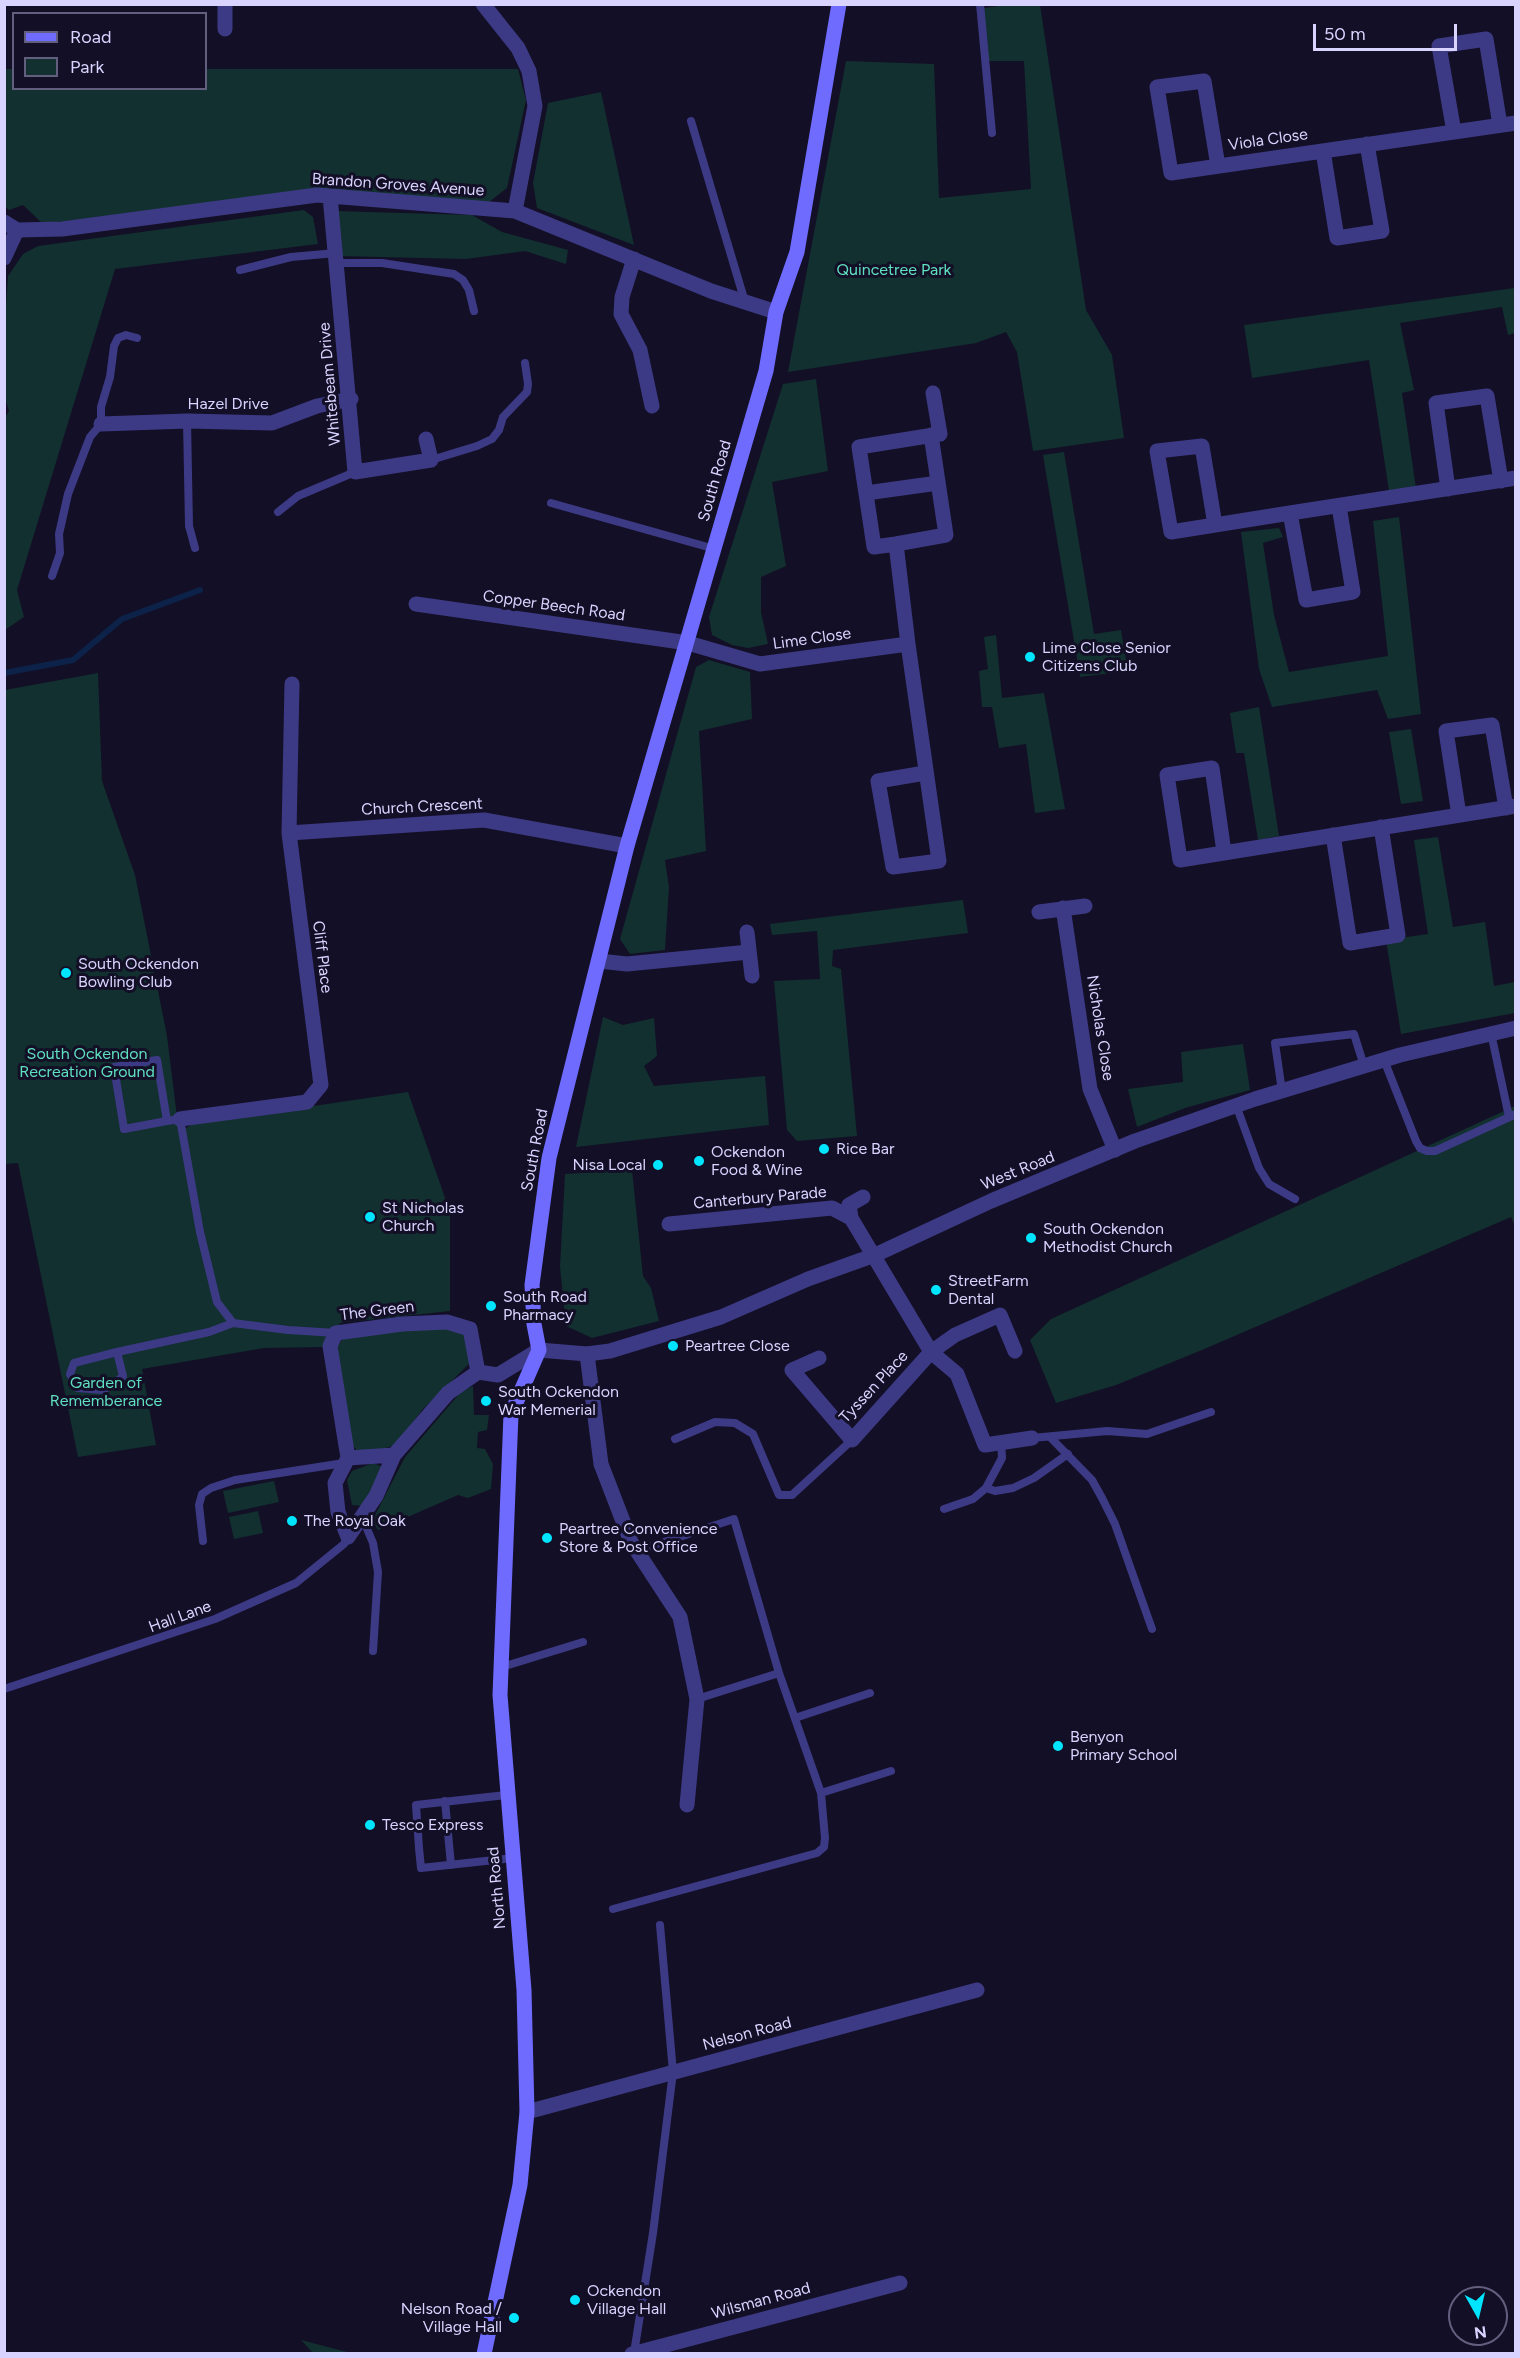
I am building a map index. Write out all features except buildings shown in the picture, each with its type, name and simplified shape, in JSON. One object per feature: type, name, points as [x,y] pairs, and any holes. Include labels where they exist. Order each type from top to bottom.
[{"type":"main road","name":"South Road","points":[[539,1350],[534,1324],[532,1285],[549,1158],[627,846],[766,371],[776,312],[797,252],[839,4]]},
{"type":"main road","name":"North Road","points":[[484,2354],[520,2185],[527,2112],[524,1990],[506,1795],[500,1695],[511,1414],[539,1350]]},
{"type":"street","points":[[225,4],[225,29]]},
{"type":"street","points":[[483,4],[518,48],[529,71],[535,106],[515,211]]},
{"type":"street","points":[[1454,132],[1439,46],[1486,39],[1500,125]]},
{"type":"street","name":"Viola Close","points":[[1218,166],[1204,81],[1157,87],[1171,172],[1218,166],[1515,123]]},
{"type":"street","name":"Viola Close","points":[[1323,151],[1337,238],[1382,231],[1367,144]]},
{"type":"street","name":"Brandon Groves Avenue","points":[[11,226],[62,229],[317,195],[515,211],[634,260],[776,312]]},
{"type":"street","name":"Whitebeam Drive","points":[[330,195],[351,399],[355,472]]},
{"type":"street","points":[[4,258],[11,226]]},
{"type":"street","points":[[634,260],[621,297],[621,314],[640,350],[652,406]]},
{"type":"street","points":[[931,435],[946,536],[874,547],[859,447],[931,435],[940,434],[933,393]]},
{"type":"street","points":[[1215,525],[1202,446],[1157,451],[1171,532],[1448,489],[1508,479],[1487,396],[1436,403],[1448,489]]},
{"type":"street","name":"Hazel Drive","points":[[101,424],[187,421],[272,423],[317,406],[351,399]]},
{"type":"street","points":[[355,472],[431,460],[426,440]]},
{"type":"street","points":[[866,493],[938,483]]},
{"type":"street","points":[[1290,513],[1306,600],[1353,592],[1339,506]]},
{"type":"street","points":[[896,544],[939,861],[893,867],[878,781],[926,773]]},
{"type":"street","name":"Copper Beech Road","points":[[416,604],[688,643]]},
{"type":"street","name":"Lime Close","points":[[688,643],[760,664],[908,644]]},
{"type":"street","name":"Cliff Place","points":[[174,1120],[307,1102],[321,1085],[289,833],[292,684]]},
{"type":"street","points":[[1224,852],[1212,768],[1167,775],[1180,860],[1511,807],[1492,725],[1446,731],[1459,815]]},
{"type":"street","name":"Church Crescent","points":[[289,833],[484,820],[627,846]]},
{"type":"street","points":[[1333,835],[1350,943],[1398,935],[1381,827]]},
{"type":"street","points":[[1040,912],[1085,906]]},
{"type":"street","name":"Nicholas Close","points":[[1063,908],[1090,1089],[1115,1150]]},
{"type":"street","points":[[747,932],[752,976]]},
{"type":"street","points":[[599,961],[627,964],[749,952]]},
{"type":"street","name":"West Road","points":[[539,1350],[587,1354],[635,1345],[721,1317],[808,1279],[875,1255],[991,1201],[1115,1150],[1236,1105],[1384,1060],[1515,1028]]},
{"type":"street","name":"Canterbury Parade","points":[[851,1218],[849,1205],[862,1197]]},
{"type":"street","name":"Canterbury Parade","points":[[669,1224],[832,1208],[851,1218]]},
{"type":"street","points":[[851,1218],[875,1255]]},
{"type":"street","name":"Tyssen Place","points":[[875,1255],[931,1352],[957,1374],[985,1445],[1001,1442]]},
{"type":"street","name":"Tyssen Place","points":[[819,1359],[792,1370],[852,1440],[931,1352],[955,1335],[1000,1314],[1015,1351]]},
{"type":"street","name":"The Green","points":[[348,1537],[338,1512],[335,1484],[347,1461],[330,1346],[336,1333],[402,1324],[447,1322],[470,1329],[478,1372]]},
{"type":"street","points":[[348,1537],[376,1496],[394,1455],[448,1393],[478,1372],[498,1375],[539,1350]]},
{"type":"street","points":[[587,1354],[601,1464],[637,1551],[680,1617],[698,1699],[687,1805]]},
{"type":"street","points":[[1001,1442],[1032,1438]]},
{"type":"street","points":[[347,1461],[394,1455]]},
{"type":"street","name":"Nelson Road","points":[[527,2112],[977,1990]]},
{"type":"street","name":"Wilsman Road","points":[[633,2353],[900,2283]]},
{"type":"lane","points":[[980,4],[992,133]]},
{"type":"lane","points":[[691,121],[745,302]]},
{"type":"lane","points":[[240,270],[291,257],[337,258],[454,274],[469,290],[474,311]]},
{"type":"lane","points":[[52,576],[60,553],[59,534],[68,494],[90,437],[101,424],[101,407],[110,377],[114,346],[118,339],[126,335],[137,338]]},
{"type":"lane","points":[[431,460],[469,449],[492,439],[499,430],[503,417],[527,392],[525,363]]},
{"type":"lane","points":[[187,421],[189,526],[195,548]]},
{"type":"lane","points":[[278,512],[298,496],[355,472]]},
{"type":"lane","points":[[551,502],[715,549]]},
{"type":"lane","points":[[1384,1060],[1420,1148],[1435,1151],[1512,1115],[1491,1033]]},
{"type":"lane","points":[[1282,1090],[1275,1043],[1354,1034],[1364,1066]]},
{"type":"lane","points":[[174,1120],[124,1128],[114,1066],[157,1059],[174,1120],[217,1302],[233,1323]]},
{"type":"lane","points":[[1236,1105],[1259,1168],[1269,1184],[1295,1199]]},
{"type":"lane","points":[[117,1352],[123,1376],[103,1390],[77,1388],[70,1374],[74,1364],[117,1352],[209,1332],[233,1323],[336,1333]]},
{"type":"lane","points":[[1032,1438],[1107,1431],[1148,1434],[1211,1412]]},
{"type":"lane","points":[[675,1439],[715,1422],[735,1423],[753,1434],[779,1495],[792,1495],[852,1440]]},
{"type":"lane","points":[[1050,1437],[1092,1480],[1115,1524],[1152,1629]]},
{"type":"lane","points":[[945,1509],[973,1499],[986,1488],[1002,1458],[1001,1442]]},
{"type":"lane","points":[[986,1488],[994,1491],[1013,1488],[1034,1478],[1068,1454]]},
{"type":"lane","points":[[203,1541],[199,1505],[202,1494],[211,1488],[235,1480],[347,1461]]},
{"type":"lane","points":[[362,1517],[373,1543],[378,1572],[373,1651]]},
{"type":"lane","points":[[613,1909],[817,1853],[824,1847],[825,1838],[821,1793],[779,1673],[734,1519],[637,1551]]},
{"type":"lane","name":"Hall Lane","points":[[4,1689],[100,1660],[225,1615],[296,1583],[344,1544],[348,1537]]},
{"type":"lane","points":[[502,1667],[583,1642]]},
{"type":"lane","points":[[698,1699],[779,1673]]},
{"type":"lane","points":[[795,1718],[870,1693]]},
{"type":"lane","points":[[821,1793],[891,1771]]},
{"type":"lane","points":[[506,1795],[416,1805],[419,1848],[422,1868],[513,1858]]},
{"type":"lane","points":[[445,1801],[451,1865]]},
{"type":"lane","points":[[633,2353],[653,2233],[673,2072],[660,1925]]},
{"type":"green space","name":"Quincetree Park","points":[[1004,5],[1040,5],[1086,310],[1112,355],[1124,438],[1033,451],[1017,352],[1006,332],[976,343],[788,372],[846,61],[934,64],[939,198],[1031,189],[1024,61],[985,61],[979,9]]},
{"type":"green space","points":[[5,69],[12,69],[12,90],[207,90],[207,69],[518,69],[526,100],[507,188],[489,202],[315,189],[43,224],[23,205],[9,210],[5,207]]},
{"type":"green space","points":[[601,92],[634,245],[537,208],[533,183],[548,103]]},
{"type":"green space","points":[[304,210],[313,217],[318,244],[115,269],[17,590],[24,617],[5,630],[4,419],[9,411],[5,398],[5,319],[8,276],[23,254],[38,246]]},
{"type":"green space","points":[[334,211],[472,215],[502,232],[568,250],[566,264],[525,251],[466,259],[337,256]]},
{"type":"green space","points":[[1515,288],[1515,333],[1508,335],[1502,307],[1400,323],[1414,390],[1402,393],[1416,488],[1389,491],[1369,360],[1252,378],[1244,325]]},
{"type":"green space","points":[[816,379],[828,471],[772,482],[786,566],[761,577],[761,612],[768,644],[748,648],[732,645],[712,635],[709,617],[783,384]]},
{"type":"green space","points":[[1064,452],[1094,634],[1121,630],[1128,671],[1080,677],[1043,455]]},
{"type":"green space","points":[[1399,517],[1421,714],[1388,719],[1377,690],[1272,707],[1259,669],[1241,532],[1279,528],[1283,537],[1263,543],[1274,615],[1289,672],[1388,656],[1373,521]]},
{"type":"green space","points":[[996,635],[1002,698],[1044,693],[1065,809],[1035,813],[1026,744],[999,748],[992,707],[982,707],[979,671],[988,669],[984,637]]},
{"type":"green space","points":[[709,660],[750,672],[752,719],[699,731],[706,851],[665,860],[669,887],[665,950],[630,954],[620,939],[696,667]]},
{"type":"green space","points":[[98,673],[102,781],[135,875],[167,1036],[179,1133],[192,1124],[408,1092],[450,1212],[450,1311],[340,1323],[324,1347],[264,1348],[142,1369],[156,1445],[78,1457],[18,1163],[5,1164],[5,690]]},
{"type":"green space","points":[[1259,707],[1279,836],[1258,840],[1244,753],[1236,753],[1230,713]]},
{"type":"green space","points":[[1411,729],[1423,801],[1401,804],[1389,732]]},
{"type":"green space","points":[[1438,837],[1453,927],[1485,922],[1494,986],[1515,982],[1515,1013],[1401,1034],[1386,940],[1428,934],[1414,840]]},
{"type":"green space","points":[[963,900],[968,933],[833,950],[832,966],[841,969],[857,1136],[797,1141],[787,1130],[774,981],[820,979],[817,931],[772,935],[770,924]]},
{"type":"green space","points":[[603,1017],[623,1025],[654,1018],[657,1056],[644,1066],[654,1086],[765,1076],[769,1125],[576,1147]]},
{"type":"green space","points":[[1243,1044],[1250,1090],[1185,1108],[1137,1127],[1128,1089],[1183,1082],[1181,1052]]},
{"type":"green space","points":[[1515,1106],[1515,1226],[1511,1217],[1202,1350],[1116,1385],[1056,1403],[1030,1340],[1051,1319]]},
{"type":"green space","points":[[632,1170],[643,1276],[651,1288],[659,1321],[592,1338],[566,1326],[560,1267],[565,1174]]},
{"type":"green space","points":[[440,1326],[465,1335],[471,1362],[422,1410],[396,1445],[360,1455],[352,1444],[336,1349],[342,1340],[353,1335]]},
{"type":"green space","points":[[473,1386],[474,1415],[489,1415],[487,1430],[478,1432],[477,1448],[485,1449],[493,1464],[491,1489],[468,1498],[458,1495],[378,1530],[372,1521],[405,1457],[460,1393]]},
{"type":"green space","points":[[373,1463],[383,1467],[382,1474],[362,1506],[352,1505],[347,1480],[352,1471]]},
{"type":"green space","points":[[274,1481],[279,1502],[228,1513],[223,1491]]},
{"type":"green space","points":[[258,1511],[263,1533],[234,1539],[229,1517]]},
{"type":"green space","points":[[301,2340],[351,2353],[313,2353]]},
{"type":"waterway","points":[[4,673],[73,660],[122,619],[200,590]]},
{"type":"place","name":"Lime Close Senior Citizens Club","points":[[1030,657]]},
{"type":"place","name":"South Ockendon Bowling Club","points":[[66,973]]},
{"type":"place","name":"Rice Bar","points":[[824,1149]]},
{"type":"place","name":"Ockendon Food & Wine","points":[[699,1161]]},
{"type":"place","name":"Nisa Local","points":[[658,1165]]},
{"type":"place","name":"St Nicholas Church","points":[[370,1217]]},
{"type":"place","name":"South Ockendon Methodist Church","points":[[1031,1238]]},
{"type":"place","name":"StreetFarm Dental","points":[[936,1290]]},
{"type":"place","name":"South Road Pharmacy","points":[[491,1306]]},
{"type":"place","name":"Peartree Close","points":[[673,1346]]},
{"type":"place","name":"South Ockendon War Memerial","points":[[486,1401]]},
{"type":"place","name":"The Royal Oak","points":[[292,1521]]},
{"type":"place","name":"Peartree Convenience Store & Post Office","points":[[547,1538]]},
{"type":"place","name":"Benyon Primary School","points":[[1058,1746]]},
{"type":"place","name":"Tesco Express","points":[[370,1825]]},
{"type":"place","name":"Ockendon Village Hall","points":[[575,2300]]},
{"type":"place","name":"Nelson Road / Village Hall","points":[[514,2318]]},
{"type":"park label","name":"South Ockendon Recreation Ground","points":[[87,1063]]},
{"type":"park label","name":"Garden of Rememberance","points":[[106,1392]]}]
